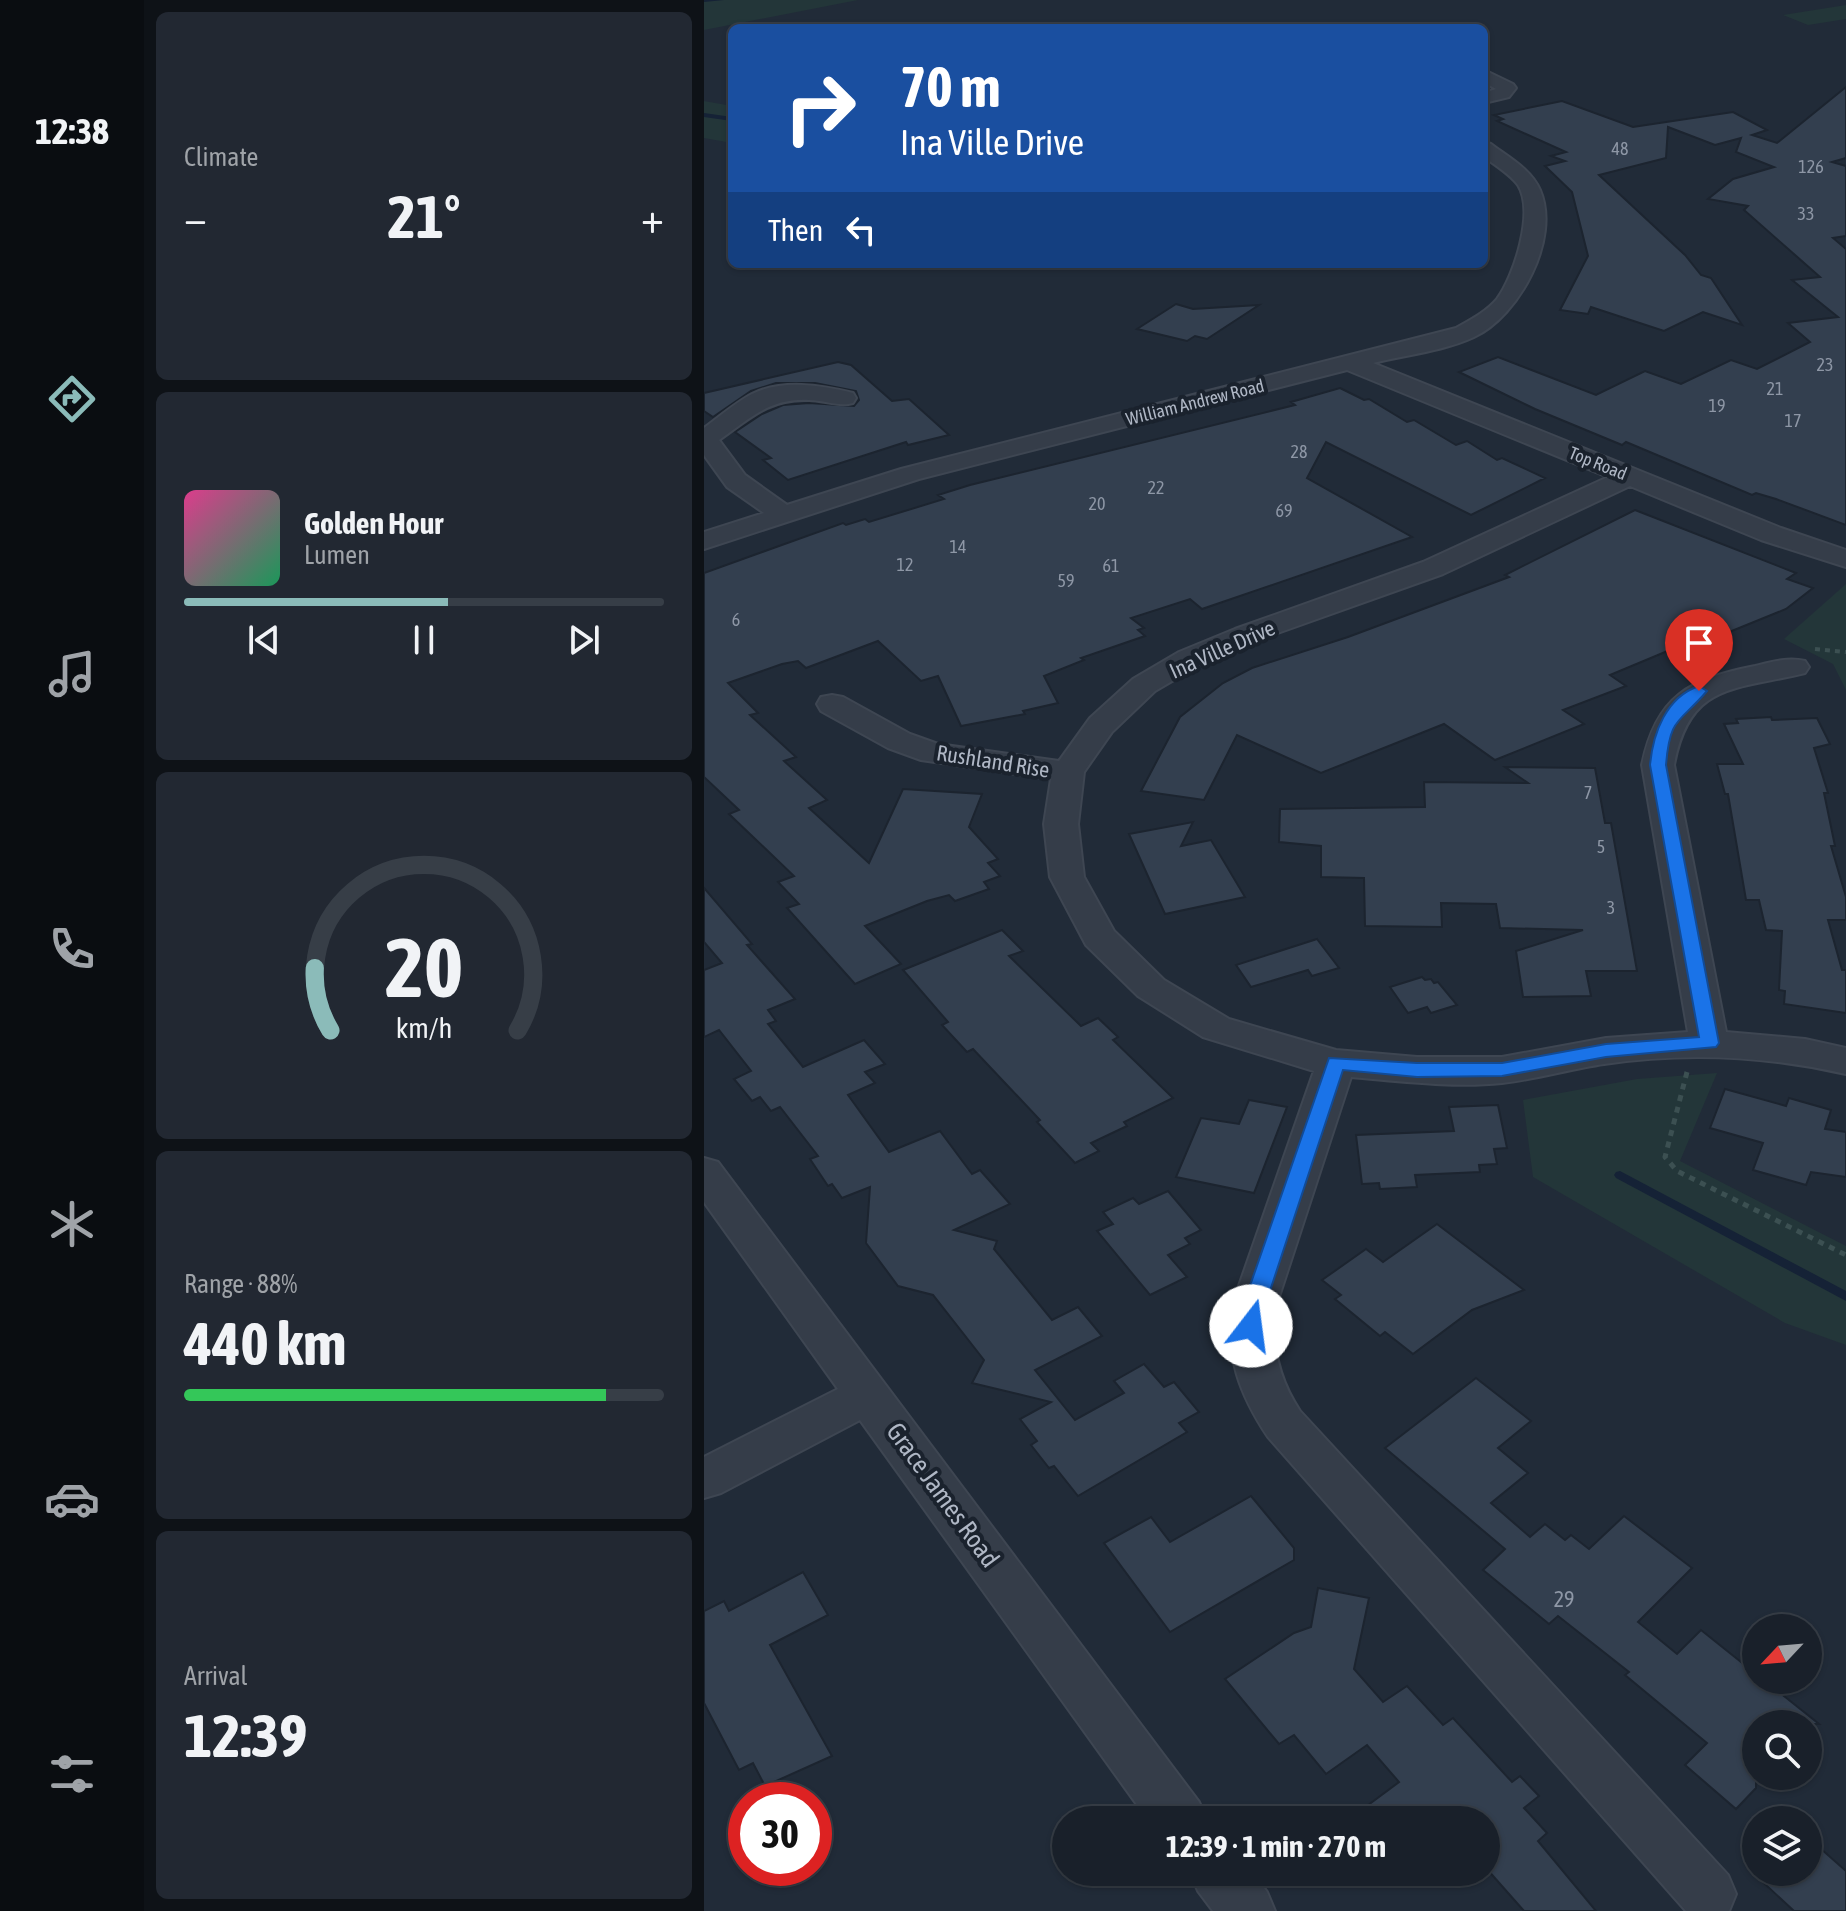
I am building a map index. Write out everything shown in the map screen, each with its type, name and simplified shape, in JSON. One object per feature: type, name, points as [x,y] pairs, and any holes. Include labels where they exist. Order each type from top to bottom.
[{"type":"street","points":[[1488,77],[1507,88],[1503,93],[1488,97]]},
{"type":"street","name":"William Andrew Road","points":[[704,541],[910,474],[1464,333],[1483,323],[1505,302],[1526,257],[1535,204],[1528,186],[1488,151]]},
{"type":"street","name":"Top Road","points":[[1351,363],[1771,534],[1846,559]]},
{"type":"street","points":[[784,515],[736,481],[706,442],[761,399],[770,396],[821,392],[844,398]]},
{"type":"street","name":"Ina Ville Drive","points":[[1630,476],[1433,568],[1190,658],[1144,685],[1101,725],[1068,772],[1061,824],[1067,877],[1099,937],[1151,988],[1216,1028],[1336,1063],[1417,1070],[1502,1070],[1606,1051],[1699,1056],[1805,1052],[1846,1061]]},
{"type":"street","points":[[1699,1056],[1658,765],[1660,741],[1671,716],[1699,691],[1804,658]]},
{"type":"street","name":"Rushland Rise","points":[[832,704],[899,741],[932,753],[1068,772]]},
{"type":"street","points":[[1336,1063],[1255,1303],[1252,1349],[1257,1375],[1268,1400],[1284,1424],[1708,1894]]},
{"type":"street","name":"Grace James Road","points":[[704,1172],[1170,1806]]},
{"type":"street","points":[[704,1479],[869,1394]]},
{"type":"street","points":[[1228,1886],[1247,1911]]},
{"type":"path","points":[[1804,658],[1846,652]]},
{"type":"path","points":[[1699,1056],[1665,1157],[1677,1171],[1846,1255]]},
{"type":"shaded area","points":[[704,0],[858,0],[728,24],[704,30]]},
{"type":"shaded area","points":[[1846,5],[1846,19],[1808,25],[1783,15]]},
{"type":"shaded area","points":[[704,101],[728,105],[728,142],[704,138]]},
{"type":"shaded area","points":[[1846,584],[1846,690],[1833,664],[1784,639]]},
{"type":"shaded area","points":[[1717,1073],[1680,1161],[1846,1246],[1846,1345],[1785,1323],[1533,1177],[1523,1100],[1637,1079]]},
{"type":"building","points":[[1846,87],[1846,158],[1832,162],[1846,166],[1846,236],[1833,238],[1846,249],[1846,525],[1776,499],[1756,493],[1752,495],[1626,442],[1622,445],[1535,409],[1459,372],[1498,357],[1596,395],[1645,371],[1681,384],[1731,360],[1757,369],[1810,342],[1788,323],[1838,317],[1792,280],[1820,277],[1744,210],[1748,206],[1708,199],[1733,179],[1774,167],[1736,152],[1741,138],[1715,145],[1668,127],[1666,158],[1599,175],[1685,255],[1701,275],[1711,278],[1742,325],[1703,312],[1664,331],[1591,307],[1588,314],[1560,310],[1588,256],[1572,192],[1545,166],[1565,161],[1551,156],[1566,152],[1497,121],[1503,119],[1494,115],[1562,101],[1633,127],[1733,112],[1767,130],[1752,135],[1777,143]]},
{"type":"building","points":[[1176,304],[1193,309],[1259,305],[1207,339],[1195,336],[1187,341],[1137,329]]},
{"type":"building","points":[[838,362],[851,365],[892,401],[909,399],[949,435],[908,445],[906,442],[788,480],[763,460],[771,458],[735,432],[762,414],[783,405],[854,406],[859,400],[856,391],[815,383],[776,383],[751,391],[713,417],[704,411],[704,393]]},
{"type":"building","points":[[1340,388],[1364,400],[1369,399],[1407,422],[1414,420],[1456,445],[1467,441],[1497,460],[1502,458],[1545,478],[1471,515],[1326,442],[1307,478],[1412,537],[1202,609],[1190,599],[1131,618],[1144,628],[1138,630],[1145,636],[1081,658],[1084,660],[1044,676],[1058,703],[1023,711],[1025,714],[961,726],[938,676],[921,681],[878,641],[806,668],[798,661],[782,664],[728,683],[758,713],[750,715],[796,757],[784,761],[827,800],[809,808],[869,863],[903,789],[982,794],[969,827],[998,859],[988,863],[1000,876],[984,882],[989,889],[955,901],[949,895],[927,901],[865,926],[901,964],[855,984],[787,908],[799,904],[778,882],[794,876],[729,814],[739,810],[704,777],[704,573],[843,523],[846,525],[865,519],[869,522],[944,499],[938,495],[970,485],[1295,405],[1291,402]]},
{"type":"building","points":[[1635,510],[1796,573],[1787,579],[1813,588],[1786,609],[1712,639],[1706,635],[1610,675],[1626,686],[1563,710],[1584,724],[1495,760],[1444,724],[1321,773],[1237,735],[1204,800],[1141,791],[1180,717],[1223,683],[1252,668],[1348,637],[1509,577],[1505,575]]},
{"type":"building","points":[[1771,717],[1772,720],[1817,718],[1830,744],[1814,748],[1828,793],[1824,793],[1835,846],[1831,846],[1846,897],[1846,920],[1828,920],[1842,970],[1846,970],[1846,1013],[1784,1004],[1785,991],[1779,990],[1782,931],[1766,930],[1759,900],[1746,900],[1728,794],[1725,794],[1717,764],[1743,764],[1724,724],[1738,723],[1736,719]]},
{"type":"building","points":[[1505,767],[1595,768],[1605,823],[1611,823],[1637,971],[1586,971],[1591,996],[1523,997],[1516,951],[1583,930],[1500,928],[1496,904],[1441,903],[1442,927],[1365,926],[1364,878],[1321,877],[1321,846],[1279,842],[1280,809],[1425,807],[1424,782],[1528,783]]},
{"type":"building","points":[[1193,822],[1181,846],[1211,840],[1245,897],[1165,914],[1129,834]]},
{"type":"building","points":[[704,888],[752,944],[747,945],[795,999],[768,1010],[776,1021],[768,1024],[803,1067],[864,1040],[885,1064],[865,1072],[875,1083],[848,1095],[889,1152],[940,1131],[972,1174],[980,1170],[1010,1204],[954,1230],[997,1241],[994,1249],[1052,1320],[1078,1307],[1102,1336],[1035,1370],[1075,1420],[1124,1393],[1114,1381],[1144,1364],[1164,1387],[1174,1382],[1199,1412],[1179,1423],[1187,1432],[1078,1496],[1054,1466],[1049,1468],[1031,1445],[1037,1441],[1020,1419],[1051,1402],[972,1383],[984,1360],[933,1295],[898,1286],[866,1243],[870,1187],[842,1198],[832,1184],[828,1186],[810,1159],[818,1156],[780,1107],[771,1111],[760,1097],[752,1101],[734,1079],[751,1071],[719,1030],[704,1037],[704,970],[722,963],[704,942]]},
{"type":"building","points":[[1002,930],[1023,951],[1009,956],[1081,1026],[1098,1018],[1118,1037],[1113,1040],[1173,1098],[1124,1122],[1127,1126],[1091,1143],[1099,1151],[1075,1163],[1037,1122],[1040,1120],[973,1049],[967,1052],[942,1025],[948,1022],[903,970]]},
{"type":"building","points":[[1317,939],[1339,968],[1312,976],[1308,970],[1251,987],[1236,965]]},
{"type":"building","points":[[1422,977],[1438,982],[1457,1005],[1431,1013],[1427,1007],[1408,1013],[1390,987]]},
{"type":"building","points":[[1725,1089],[1786,1106],[1789,1098],[1831,1110],[1825,1129],[1846,1132],[1846,1177],[1811,1172],[1806,1185],[1753,1170],[1763,1143],[1710,1128]]},
{"type":"building","points":[[1249,1100],[1287,1107],[1254,1193],[1176,1177],[1201,1118],[1239,1124]]},
{"type":"building","points":[[1498,1105],[1507,1148],[1494,1149],[1497,1164],[1479,1165],[1480,1172],[1415,1175],[1417,1187],[1380,1189],[1379,1183],[1362,1184],[1356,1135],[1454,1131],[1449,1107]]},
{"type":"building","points":[[1168,1191],[1201,1230],[1185,1238],[1190,1244],[1168,1255],[1187,1277],[1150,1295],[1097,1231],[1113,1224],[1103,1212],[1133,1198],[1139,1204]]},
{"type":"building","points":[[1437,1224],[1524,1290],[1472,1310],[1413,1354],[1385,1332],[1380,1336],[1335,1299],[1341,1295],[1322,1280],[1366,1249],[1383,1262]]},
{"type":"building","points":[[1476,1378],[1531,1421],[1498,1448],[1528,1473],[1491,1503],[1530,1537],[1545,1524],[1565,1540],[1571,1535],[1589,1549],[1624,1516],[1692,1568],[1638,1622],[1677,1654],[1701,1630],[1742,1663],[1742,1694],[1782,1694],[1802,1710],[1742,1710],[1742,1790],[1754,1790],[1736,1809],[1685,1765],[1707,1743],[1625,1675],[1629,1672],[1558,1616],[1549,1624],[1483,1570],[1505,1549],[1385,1448]]},
{"type":"building","points":[[1251,1496],[1294,1548],[1294,1560],[1170,1632],[1104,1543],[1151,1517],[1170,1542]]},
{"type":"building","points":[[803,1572],[828,1615],[770,1645],[832,1756],[774,1782],[763,1782],[753,1763],[739,1770],[704,1703],[704,1611],[724,1601],[729,1611]]},
{"type":"building","points":[[1318,1588],[1369,1598],[1354,1669],[1383,1702],[1407,1686],[1443,1725],[1453,1718],[1512,1782],[1520,1776],[1539,1796],[1524,1808],[1547,1833],[1538,1841],[1596,1911],[1524,1911],[1500,1884],[1500,1806],[1367,1806],[1399,1782],[1367,1745],[1326,1774],[1294,1735],[1279,1744],[1225,1679],[1294,1633],[1311,1627]]},
{"type":"building","points":[[1822,1850],[1846,1871],[1846,1911],[1794,1911],[1767,1886],[1822,1886]]},
{"type":"waterway","points":[[704,1],[722,0]]},
{"type":"waterway","points":[[704,115],[728,118]]},
{"type":"waterway","points":[[1620,1175],[1846,1296]]},
{"type":"route","points":[[1251,1326],[1255,1303],[1336,1063],[1417,1070],[1502,1070],[1606,1051],[1709,1043],[1658,765],[1660,741],[1671,716],[1699,691]]}]
